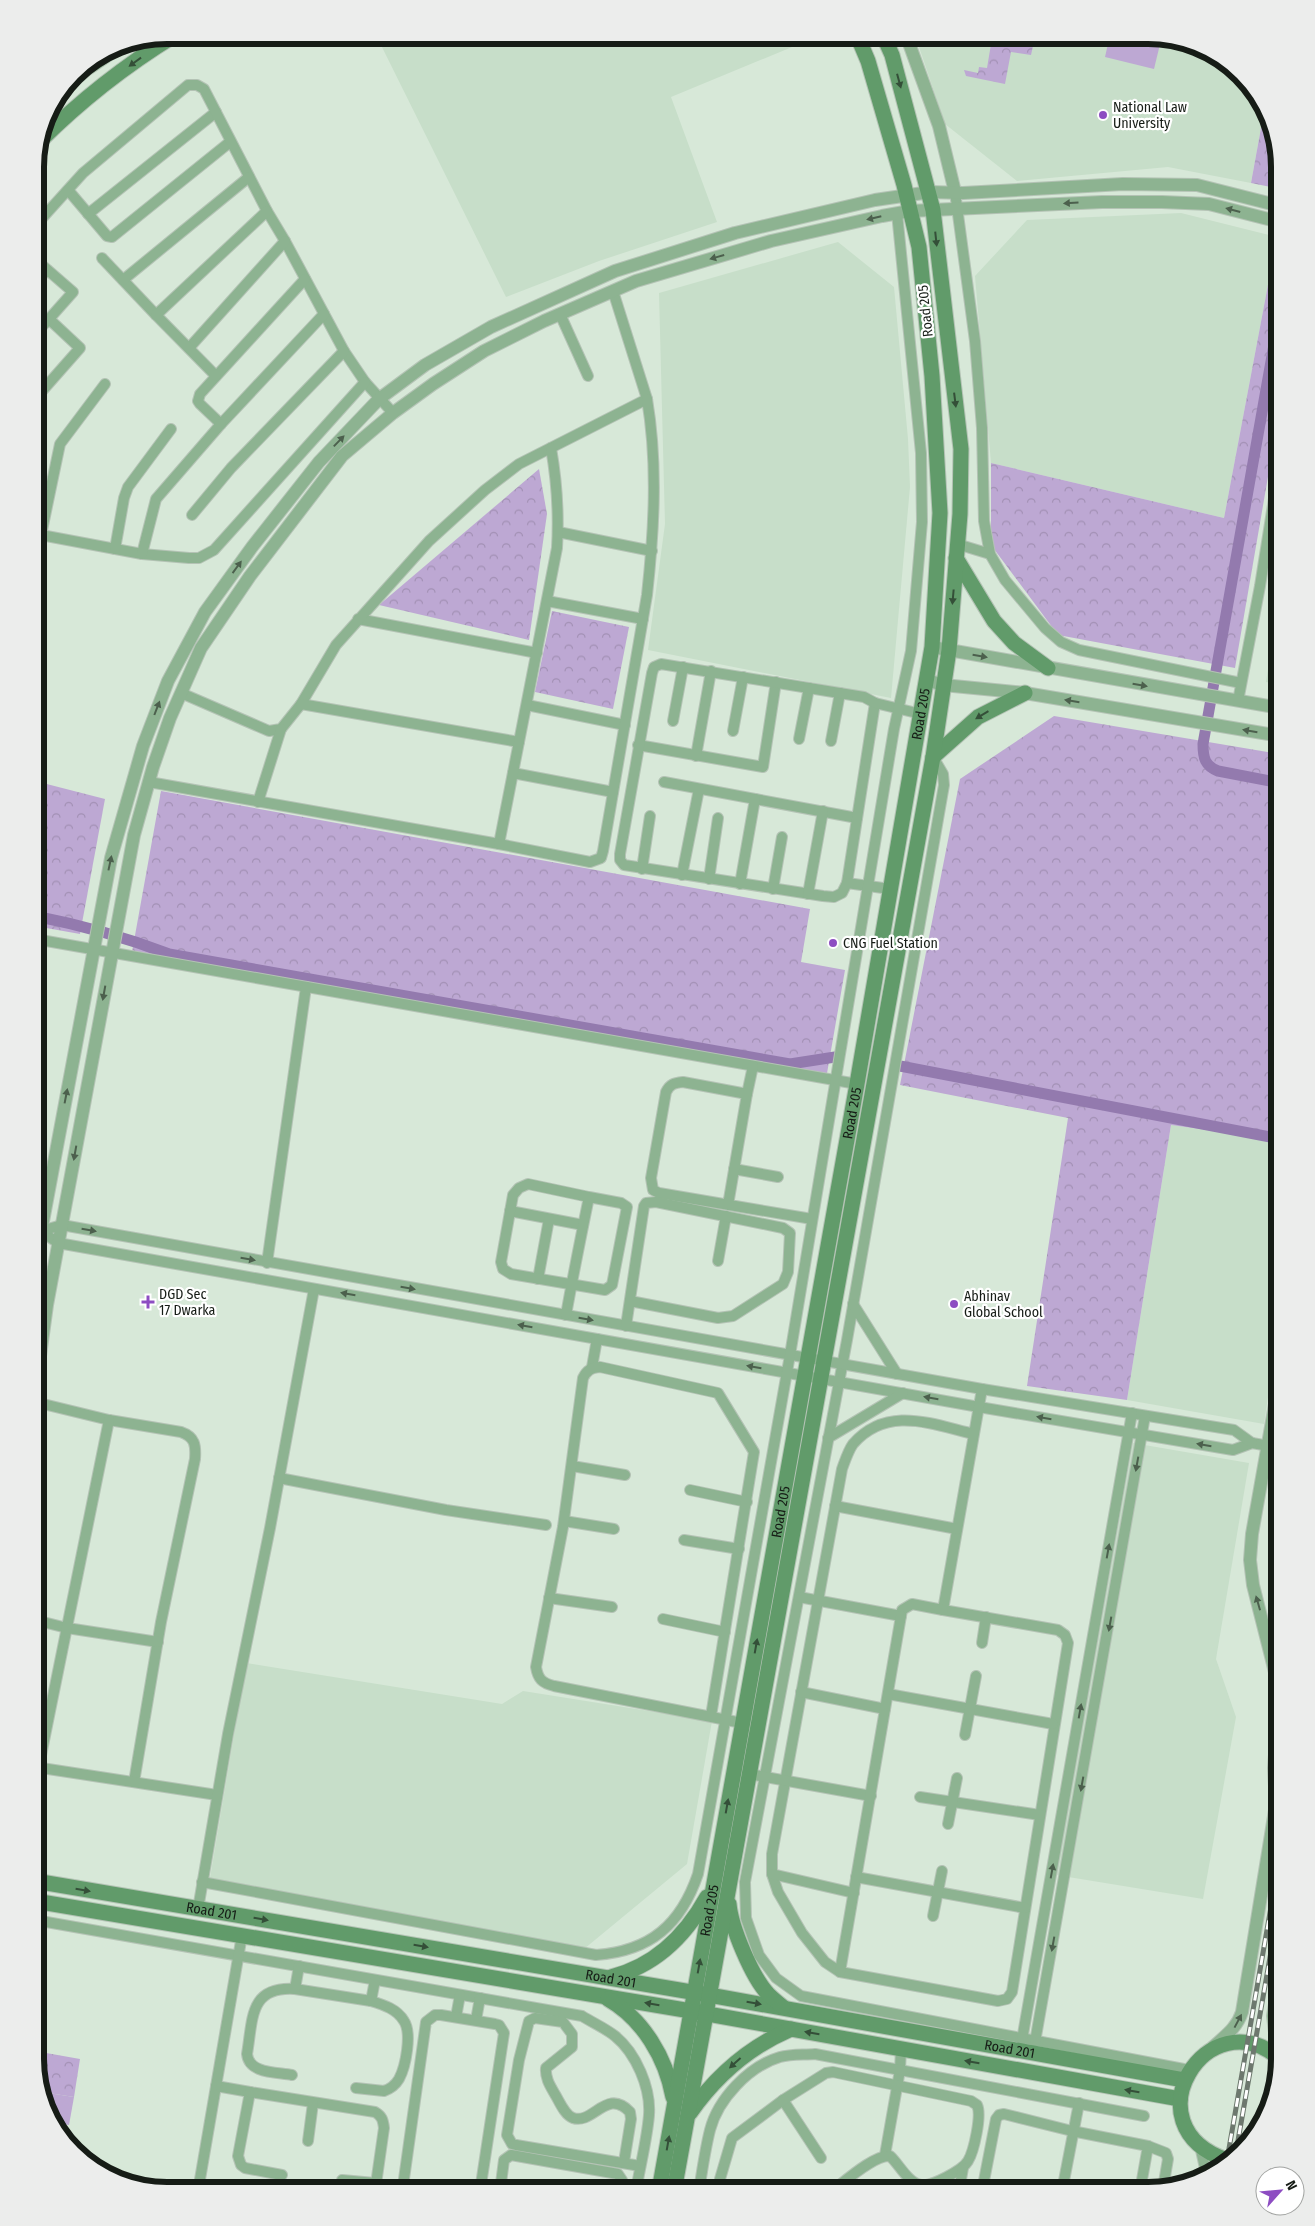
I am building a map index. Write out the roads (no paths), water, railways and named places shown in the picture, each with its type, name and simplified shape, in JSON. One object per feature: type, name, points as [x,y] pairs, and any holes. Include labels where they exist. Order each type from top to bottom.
[{"type":"main road","points":[[49,131],[63,117],[98,88],[162,44]]},
{"type":"main road","name":"Road 205","points":[[661,2182],[857,1084],[932,647],[940,513],[932,376],[918,247],[904,212],[907,196],[868,60],[861,44]]},
{"type":"main road","name":"Road 205","points":[[676,2182],[933,757],[949,650],[957,551],[961,449],[930,192],[892,55],[887,44]]},
{"type":"main road","points":[[957,551],[994,621],[1014,643],[1048,668]]},
{"type":"main road","points":[[933,757],[978,716],[1025,693]]},
{"type":"main road","name":"Road 201","points":[[44,1883],[1187,2075]]},
{"type":"main road","points":[[607,1978],[624,1974],[642,1965],[661,1954],[675,1942],[691,1924],[713,1886]]},
{"type":"main road","points":[[728,1892],[731,1920],[753,1969],[767,1993],[785,2008]]},
{"type":"main road","name":"Road 201","points":[[44,1902],[691,2011],[1180,2100]]},
{"type":"main road","points":[[602,1996],[620,2006],[651,2041],[671,2084],[674,2104]]},
{"type":"main road","points":[[688,2118],[717,2080],[737,2061],[755,2047],[791,2029]]},
{"type":"main road","points":[[1222,2158],[1210,2154],[1192,2139],[1183,2120],[1180,2100],[1187,2075],[1203,2055],[1222,2045],[1248,2043],[1271,2051]]},
{"type":"street","points":[[909,44],[938,126],[958,210],[976,348],[982,430],[984,521],[990,554],[1005,580],[1045,628],[1061,642],[1079,650],[1237,682]]},
{"type":"street","points":[[44,216],[83,173],[188,85],[197,85],[204,89],[230,142],[344,351],[365,382],[393,413]]},
{"type":"street","points":[[88,214],[216,112]]},
{"type":"street","points":[[68,190],[108,236],[112,237],[230,142]]},
{"type":"street","points":[[123,280],[249,177]]},
{"type":"street","points":[[44,1215],[111,858],[142,746],[168,681],[205,612],[252,547],[319,462],[380,399],[425,365],[491,327],[615,272],[735,233],[875,200],[930,192],[1123,184],[1197,185],[1271,204]]},
{"type":"street","points":[[44,1327],[134,835],[170,718],[201,648],[250,576],[342,456],[393,413],[484,351],[560,314],[636,281],[771,241],[904,212],[1102,202],[1209,204],[1271,220]]},
{"type":"street","points":[[156,315],[267,211]]},
{"type":"street","points":[[202,1882],[596,1955],[617,1954],[637,1948],[658,1934],[676,1918],[690,1897],[698,1874],[790,1355],[868,886],[911,651],[922,522],[921,453],[904,212]]},
{"type":"street","points":[[190,348],[285,240]]},
{"type":"street","points":[[102,258],[216,376]]},
{"type":"street","points":[[44,267],[73,292],[44,325]]},
{"type":"street","points":[[44,273],[47,270]]},
{"type":"street","points":[[221,424],[198,401],[200,394],[305,278]]},
{"type":"street","points":[[149,782],[590,862],[600,858],[603,851],[643,619],[654,522],[648,400],[613,291]]},
{"type":"street","points":[[142,554],[156,499],[221,424],[324,314]]},
{"type":"street","points":[[560,314],[588,376]]},
{"type":"street","points":[[44,389],[80,348],[50,319]]},
{"type":"street","points":[[192,514],[231,468],[344,351]]},
{"type":"street","points":[[44,534],[142,554],[199,558],[214,550],[365,382]]},
{"type":"street","points":[[44,509],[60,444],[105,384]]},
{"type":"street","points":[[258,802],[281,729],[301,704],[336,645],[429,541],[485,490],[519,464],[648,400]]},
{"type":"street","points":[[115,549],[124,498],[128,487],[171,429]]},
{"type":"street","points":[[499,844],[557,548],[557,482],[551,448]]},
{"type":"street","points":[[1234,700],[1260,586],[1271,517]]},
{"type":"street","points":[[558,532],[652,551]]},
{"type":"street","points":[[957,551],[990,554]]},
{"type":"street","points":[[547,601],[643,619]]},
{"type":"street","points":[[358,619],[537,654]]},
{"type":"street","points":[[932,647],[1271,706]]},
{"type":"street","points":[[875,703],[847,882],[842,893],[834,897],[773,889],[642,869],[624,865],[620,860],[638,745],[654,667],[661,664],[864,697],[875,703],[921,714]]},
{"type":"street","points":[[673,721],[682,667]]},
{"type":"street","points":[[696,756],[711,672]]},
{"type":"street","points":[[733,731],[743,677]]},
{"type":"street","points":[[927,680],[943,685],[1025,693],[1271,734]]},
{"type":"street","points":[[638,745],[763,767],[776,682]]},
{"type":"street","points":[[799,739],[809,688]]},
{"type":"street","points":[[182,693],[269,731],[281,729]]},
{"type":"street","points":[[831,741],[840,693]]},
{"type":"street","points":[[301,704],[519,742]]},
{"type":"street","points":[[527,705],[624,725]]},
{"type":"street","points":[[933,757],[943,774],[944,786],[853,1304],[745,1882],[746,1918],[759,1954],[776,1978],[801,1996],[1035,2042],[1187,2075]]},
{"type":"street","points":[[513,773],[613,792]]},
{"type":"street","points":[[664,782],[857,818]]},
{"type":"street","points":[[682,875],[698,789]]},
{"type":"street","points":[[740,884],[755,799]]},
{"type":"street","points":[[808,894],[823,812]]},
{"type":"street","points":[[642,869],[650,816]]},
{"type":"street","points":[[709,879],[718,818]]},
{"type":"street","points":[[773,889],[782,837]]},
{"type":"street","points":[[847,882],[890,889]]},
{"type":"street","points":[[44,940],[112,949],[306,987],[857,1084]]},
{"type":"street","points":[[267,1263],[306,987]]},
{"type":"street","points":[[728,1205],[753,1066]]},
{"type":"street","points":[[747,1094],[682,1082],[669,1086],[666,1092],[651,1178],[653,1190],[659,1193],[812,1219]]},
{"type":"street","points":[[734,1169],[778,1177]]},
{"type":"street","points":[[528,1184],[589,1197],[624,1204],[627,1211],[612,1285],[605,1290],[506,1272],[501,1266],[510,1211],[516,1190],[528,1184]]},
{"type":"street","points":[[566,1316],[589,1197]]},
{"type":"street","points":[[626,1326],[630,1301],[646,1203],[656,1202],[726,1216],[787,1230],[790,1234],[787,1278],[783,1284],[739,1313],[718,1318],[630,1301]]},
{"type":"street","points":[[510,1211],[583,1225]]},
{"type":"street","points":[[718,1261],[726,1216]]},
{"type":"street","points":[[538,1279],[549,1218]]},
{"type":"street","points":[[44,1230],[62,1225],[982,1389],[1234,1430],[1252,1443],[1269,1446]]},
{"type":"street","points":[[44,1233],[58,1242],[979,1407],[1233,1450],[1252,1443]]},
{"type":"street","points":[[198,1909],[217,1795],[314,1289]]},
{"type":"street","points":[[853,1304],[897,1374]]},
{"type":"street","points":[[592,1367],[597,1339]]},
{"type":"street","points":[[711,1716],[754,1452],[718,1393],[600,1367],[592,1367],[586,1371],[584,1378],[564,1522],[536,1667],[538,1677],[544,1684],[742,1723]]},
{"type":"street","points":[[943,1610],[982,1389]]},
{"type":"street","points":[[828,1438],[903,1393]]},
{"type":"street","points":[[44,1404],[109,1420],[182,1432],[192,1437],[195,1443],[195,1458],[158,1642],[134,1782]]},
{"type":"street","points":[[1022,2040],[1132,1414]]},
{"type":"street","points":[[1035,2042],[1146,1416]]},
{"type":"street","points":[[840,1972],[902,1610],[912,1604],[1058,1630],[1065,1635],[1068,1643],[1012,1992],[1007,1999],[998,2001],[840,1972],[825,1962],[802,1933],[778,1892],[772,1874],[772,1854],[784,1780],[835,1506],[842,1469],[852,1446],[868,1431],[886,1421],[907,1419],[974,1434]]},
{"type":"street","points":[[44,1735],[109,1420]]},
{"type":"street","points":[[1271,1433],[1252,1534],[1250,1560],[1253,1585],[1271,1656]]},
{"type":"street","points":[[572,1466],[625,1475]]},
{"type":"street","points":[[279,1478],[446,1510],[546,1525]]},
{"type":"street","points":[[690,1490],[747,1502]]},
{"type":"street","points":[[835,1506],[958,1529]]},
{"type":"street","points":[[564,1522],[614,1529]]},
{"type":"street","points":[[684,1540],[739,1548]]},
{"type":"street","points":[[798,1597],[901,1616]]},
{"type":"street","points":[[549,1598],[612,1607]]},
{"type":"street","points":[[982,1643],[986,1617]]},
{"type":"street","points":[[663,1619],[725,1632]]},
{"type":"street","points":[[44,1622],[67,1628],[158,1642]]},
{"type":"street","points":[[965,1735],[976,1676]]},
{"type":"street","points":[[801,1692],[885,1709]]},
{"type":"street","points":[[888,1694],[1054,1724]]},
{"type":"street","points":[[44,1768],[217,1795]]},
{"type":"street","points":[[749,1774],[870,1796]]},
{"type":"street","points":[[948,1824],[957,1778]]},
{"type":"street","points":[[920,1797],[1040,1815]]},
{"type":"street","points":[[1203,2055],[1232,2031],[1239,2022],[1271,1835]]},
{"type":"street","points":[[933,1916],[942,1871]]},
{"type":"street","points":[[772,1874],[854,1893]]},
{"type":"street","points":[[856,1877],[1025,1908]]},
{"type":"street","points":[[44,1922],[582,2016],[607,2030],[624,2045],[637,2064],[648,2101],[649,2114],[637,2182]]},
{"type":"street","points":[[200,2182],[242,1935]]},
{"type":"street","points":[[295,1989],[299,1966]]},
{"type":"street","points":[[371,2001],[375,1980]]},
{"type":"street","points":[[292,2075],[252,2066],[248,2060],[247,2054],[255,2006],[258,2001],[273,1990],[282,1988],[371,2001],[397,2013],[405,2022],[409,2039],[399,2078],[394,2085],[384,2091],[356,2088]]},
{"type":"street","points":[[456,2017],[460,1995]]},
{"type":"street","points":[[476,2020],[480,1998]]},
{"type":"street","points":[[403,2182],[426,2022],[435,2015],[499,2025],[504,2033],[481,2182]]},
{"type":"street","points":[[624,2162],[631,2119],[630,2112],[618,2104],[610,2104],[579,2118],[573,2118],[566,2113],[548,2082],[546,2068],[572,2047],[572,2034],[563,2022],[535,2018],[529,2021],[510,2111],[508,2140],[516,2145],[640,2166]]},
{"type":"street","points":[[885,2156],[900,2070],[901,2049]]},
{"type":"street","points":[[701,2182],[710,2129],[718,2108],[738,2084],[758,2066],[780,2058],[815,2054],[1144,2116]]},
{"type":"street","points":[[721,2182],[720,2179],[732,2138],[816,2078],[833,2072],[971,2101],[977,2105],[980,2115],[970,2159],[962,2168],[939,2182]]},
{"type":"street","points":[[216,2086],[374,2112],[382,2118],[384,2128],[376,2182]]},
{"type":"street","points":[[250,2092],[239,2161],[245,2168],[282,2175]]},
{"type":"street","points":[[783,2100],[821,2158]]},
{"type":"street","points":[[308,2142],[313,2103]]},
{"type":"street","points":[[1064,2182],[1079,2103]]},
{"type":"street","points":[[984,2182],[996,2119],[999,2115],[1004,2114],[1072,2131],[1148,2146],[1166,2153],[1168,2160],[1163,2181]]},
{"type":"street","points":[[1142,2182],[1148,2146]]},
{"type":"street","points":[[1200,2146],[1205,2169]]},
{"type":"street","points":[[501,2182],[504,2160],[511,2155],[618,2174],[622,2182]]},
{"type":"street","points":[[885,2156],[895,2161],[914,2182]]},
{"type":"street","points":[[844,2182],[867,2165],[885,2156]]},
{"type":"street","points":[[960,2182],[962,2168]]},
{"type":"street","points":[[342,2180],[351,2182]]},
{"type":"waterway","points":[[1271,362],[1203,744],[1206,761],[1210,767],[1218,771],[1271,781]]},
{"type":"waterway","points":[[44,918],[103,932],[169,954],[790,1064],[835,1057]]},
{"type":"waterway","points":[[900,1066],[1271,1137]]},
{"type":"railway","points":[[1228,2153],[1271,1907]]},
{"type":"railway","points":[[1237,2144],[1271,1952]]},
{"type":"place","name":"National Law University","points":[[1103,115]]},
{"type":"place","name":"CNG Fuel Station","points":[[833,943]]},
{"type":"place","name":"DGD Sec 17 Dwarka","points":[[148,1302]]},
{"type":"place","name":"Abhinav Global School","points":[[954,1304]]}]
